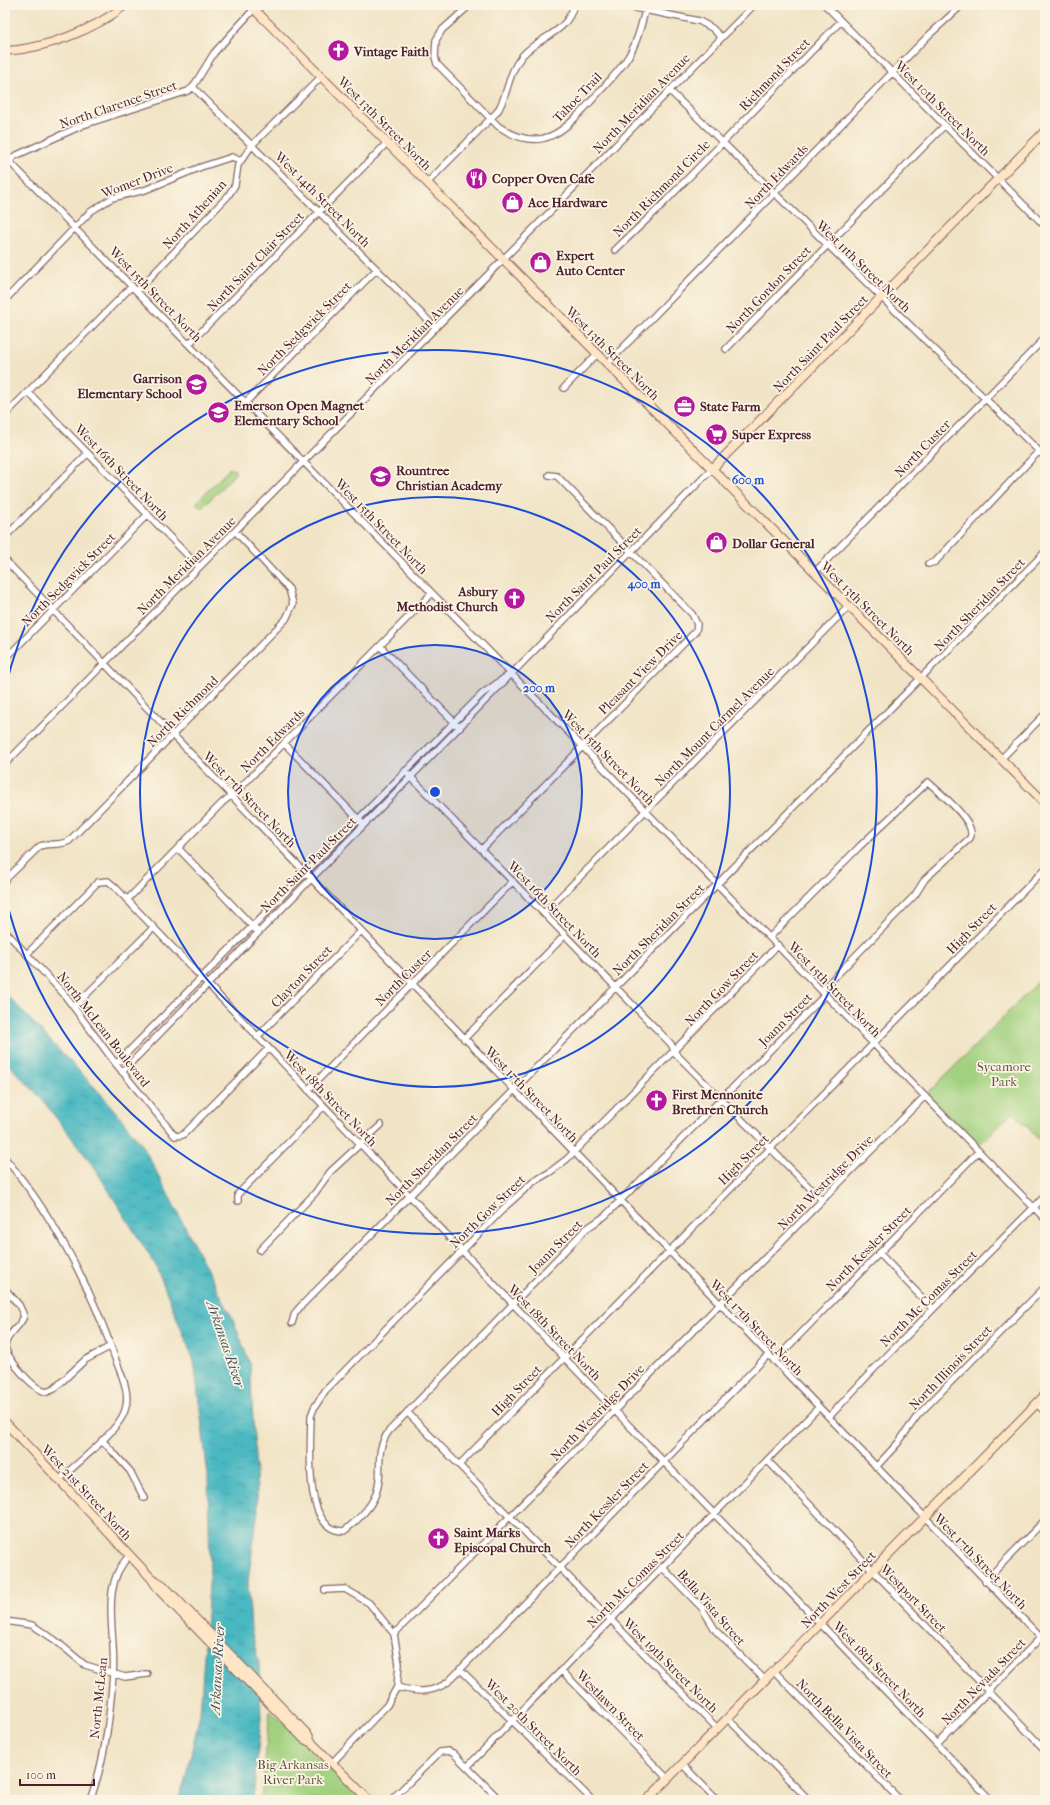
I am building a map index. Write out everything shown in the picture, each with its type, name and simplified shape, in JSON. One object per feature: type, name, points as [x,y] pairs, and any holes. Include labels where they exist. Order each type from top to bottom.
[{"type":"street","points":[[5,51],[38,47],[94,26],[116,13],[125,5]]},
{"type":"street","name":"Tahoe Trail","points":[[470,5],[442,30],[436,40],[434,57],[437,64],[491,119],[510,134],[532,140],[548,137],[564,129],[629,56],[646,11]]},
{"type":"street","points":[[427,182],[491,119],[503,104],[508,79],[517,63],[534,45],[563,26],[572,14],[574,5]]},
{"type":"street","points":[[620,5],[699,21],[712,28],[721,37]]},
{"type":"street","name":"North Meridian Avenue","points":[[5,764],[754,5]]},
{"type":"street","name":"West 10th Street North","points":[[826,5],[1045,226]]},
{"type":"street","name":"North Edwards","points":[[607,364],[893,72],[962,5]]},
{"type":"street","name":"West 13th Street North","points":[[251,6],[1045,802]]},
{"type":"street","name":"North Clarence Street","points":[[6,160],[83,124],[188,91],[193,87],[214,53],[251,6]]},
{"type":"street","name":"Richmond Street","points":[[723,142],[841,21]]},
{"type":"street","name":"North Athenian","points":[[138,291],[228,196],[235,186],[238,165],[252,144],[322,76]]},
{"type":"street","name":"West 14th Street North","points":[[193,87],[436,328]]},
{"type":"street","name":"West 11th Street North","points":[[669,90],[880,298],[1045,457]]},
{"type":"street","name":"North Gordon Street","points":[[726,349],[945,125]]},
{"type":"street","name":"North Saint Paul Street","points":[[122,1072],[1045,131]]},
{"type":"street","name":"North Richmond Circle","points":[[615,250],[660,207],[723,142]]},
{"type":"street","name":"North Saint Clair Street","points":[[190,344],[387,143]]},
{"type":"street","name":"Womer Drive","points":[[5,300],[67,237],[74,227],[90,212],[112,198],[145,190],[201,167],[232,158],[241,161]]},
{"type":"street","name":"West 15th Street North","points":[[6,160],[138,291],[305,461],[511,674],[1045,1219]]},
{"type":"street","name":"North Sedgwick Street","points":[[246,402],[377,269]]},
{"type":"street","points":[[5,415],[132,286]]},
{"type":"street","name":"North Custer","points":[[815,572],[1045,338]]},
{"type":"street","points":[[564,388],[597,354]]},
{"type":"street","name":"West 16th Street North","points":[[28,392],[199,567]]},
{"type":"street","points":[[928,564],[935,562],[1039,451]]},
{"type":"street","points":[[5,537],[88,453]]},
{"type":"street","points":[[549,475],[557,476],[632,551]]},
{"type":"street","name":"North Sedgwick Street","points":[[5,659],[148,514]]},
{"type":"street","name":"North Richmond","points":[[5,880],[40,846],[62,844],[69,841],[278,628],[291,612],[293,604],[289,589],[235,532]]},
{"type":"street","name":"Pleasant View Drive","points":[[482,849],[696,631],[696,620],[632,551]]},
{"type":"street","name":"North Sheridan Street","points":[[292,1323],[295,1313],[1045,552]]},
{"type":"street","name":"West 17th Street North","points":[[5,560],[924,1518],[1045,1642]]},
{"type":"street","name":"North Edwards","points":[[127,900],[432,593]]},
{"type":"street","name":"North Mount Carmel Avenue","points":[[544,913],[849,606]]},
{"type":"street","points":[[380,646],[460,728]]},
{"type":"street","name":"North Saint Paul Street","points":[[116,1064],[405,770],[482,694],[511,674]]},
{"type":"street","points":[[1001,759],[1045,714]]},
{"type":"street","points":[[284,743],[364,825]]},
{"type":"street","name":"West 16th Street North","points":[[405,770],[671,1044],[675,1051],[722,1100],[822,1200]]},
{"type":"street","name":"Joann Street","points":[[319,1515],[329,1527],[344,1531],[368,1508],[377,1490],[379,1448],[389,1431],[586,1229],[605,1216],[722,1100],[915,895],[925,879],[966,841],[972,832],[965,818],[928,782],[860,846],[770,937]]},
{"type":"street","points":[[178,848],[258,932]]},
{"type":"street","name":"High Street","points":[[459,1465],[668,1250],[1045,869]]},
{"type":"street","name":"West 18th Street North","points":[[27,954],[92,887],[103,880],[111,884],[614,1410],[991,1800]]},
{"type":"street","name":"North Custer","points":[[308,1090],[513,881]]},
{"type":"street","points":[[74,1007],[153,928]]},
{"type":"street","name":"North McLean Boulevard","points":[[5,931],[74,1007],[122,1072],[175,1136],[178,1137],[185,1133],[268,1048]]},
{"type":"street","name":"Clayton Street","points":[[257,1037],[361,931]]},
{"type":"street","points":[[464,1039],[565,935]]},
{"type":"street","name":"North Gow Street","points":[[319,1515],[314,1501],[312,1481],[311,1416],[314,1408],[325,1391],[462,1250],[533,1182],[550,1172],[574,1152],[778,945]]},
{"type":"street","name":"North Westridge Drive","points":[[394,1634],[925,1096]]},
{"type":"street","points":[[238,1201],[238,1194],[324,1106]]},
{"type":"street","points":[[260,1250],[315,1193],[330,1172],[359,1143],[381,1124]]},
{"type":"street","name":"North Kessler Street","points":[[774,1360],[979,1152]]},
{"type":"street","points":[[5,1158],[38,1202],[68,1249],[91,1293],[126,1388],[127,1400],[122,1418],[102,1440],[59,1480]]},
{"type":"street","name":"North Mc Comas Street","points":[[829,1418],[933,1309],[1045,1196]]},
{"type":"street","points":[[879,1253],[933,1309]]},
{"type":"street","name":"North Illinois Street","points":[[876,1467],[898,1444],[918,1415],[1045,1287]]},
{"type":"street","points":[[5,1289],[19,1305],[24,1316],[22,1322],[5,1342],[5,1347],[10,1360],[41,1391],[47,1392],[54,1389],[85,1360],[111,1346]]},
{"type":"street","name":"North Kessler Street","points":[[397,1687],[430,1691],[439,1688],[460,1669],[560,1568],[768,1355]]},
{"type":"street","name":"North West Street","points":[[647,1800],[1045,1395]]},
{"type":"street","points":[[1037,1404],[1045,1412]]},
{"type":"street","name":"North Mc Comas Street","points":[[467,1767],[819,1407]]},
{"type":"street","name":"West 19th Street North","points":[[407,1412],[717,1728]]},
{"type":"street","name":"West 21st Street North","points":[[5,1422],[130,1555],[151,1578],[159,1590],[194,1627],[271,1701]]},
{"type":"street","points":[[102,1440],[130,1471],[144,1498]]},
{"type":"street","name":"Westport Street","points":[[767,1460],[1045,1750]]},
{"type":"street","points":[[985,1581],[1045,1520]]},
{"type":"street","name":"North McLean","points":[[90,1800],[101,1766],[113,1674],[114,1655],[111,1618],[114,1578],[122,1563],[130,1555]]},
{"type":"street","name":"Bella Vista Street","points":[[662,1567],[702,1608],[716,1631],[765,1680]]},
{"type":"street","name":"West 21st Street North","points":[[151,1578],[163,1585],[271,1701],[304,1739],[312,1743],[369,1800]]},
{"type":"street","points":[[325,1590],[345,1589],[369,1603],[394,1634],[399,1664],[397,1687],[387,1705],[332,1762]]},
{"type":"street","points":[[5,1621],[32,1625],[55,1640],[85,1665],[125,1677],[147,1674]]},
{"type":"street","name":"North Nevada Street","points":[[937,1744],[1045,1633]]},
{"type":"street","name":"West 20th Street North","points":[[460,1669],[592,1800]]},
{"type":"street","name":"Westlawn Street","points":[[561,1670],[668,1779]]},
{"type":"street","name":"North Bella Vista Street","points":[[774,1671],[900,1800]]},
{"type":"street","name":"West 19th Street North","points":[[727,1718],[809,1800]]},
{"type":"street","points":[[391,1800],[440,1752],[448,1751],[453,1753],[500,1800]]},
{"type":"street","points":[[682,1764],[717,1800]]},
{"type":"green space","points":[[230,468],[235,470],[235,474],[203,507],[200,507],[196,503]]},
{"type":"green space","name":"Sycamore Park","points":[[1045,975],[1045,1146],[1013,1112],[978,1146],[927,1094]]},
{"type":"green space","name":"Big Arkansas River Park","points":[[270,1710],[361,1800],[261,1800]]},
{"type":"water","name":"Arkansas River","points":[[5,993],[103,1096],[143,1146],[233,1319],[250,1364],[258,1511],[248,1581],[251,1629],[259,1664],[261,1718],[253,1800],[178,1800],[186,1777],[200,1713],[210,1571],[208,1476],[194,1361],[156,1266],[92,1164],[40,1097],[5,1061]]},
{"type":"place","name":"Vintage Faith","points":[[338,51]]},
{"type":"place","name":"Copper Oven Cafe","points":[[476,178]]},
{"type":"place","name":"Ace Hardware","points":[[513,202]]},
{"type":"place","name":"Expert Auto Center","points":[[541,262]]},
{"type":"place","name":"Garrison Elementary School","points":[[197,385]]},
{"type":"place","name":"State Farm","points":[[685,406]]},
{"type":"place","name":"Emerson Open Magnet Elementary School","points":[[219,412]]},
{"type":"place","name":"Super Express","points":[[717,434]]},
{"type":"place","name":"Rountree Christian Academy","points":[[381,477]]},
{"type":"place","name":"Dollar General","points":[[717,543]]},
{"type":"place","name":"Asbury Methodist Church","points":[[514,598]]},
{"type":"place","name":"First Mennonite Brethren Church","points":[[656,1101]]},
{"type":"place","name":"Saint Marks Episcopal Church","points":[[439,1539]]}]
